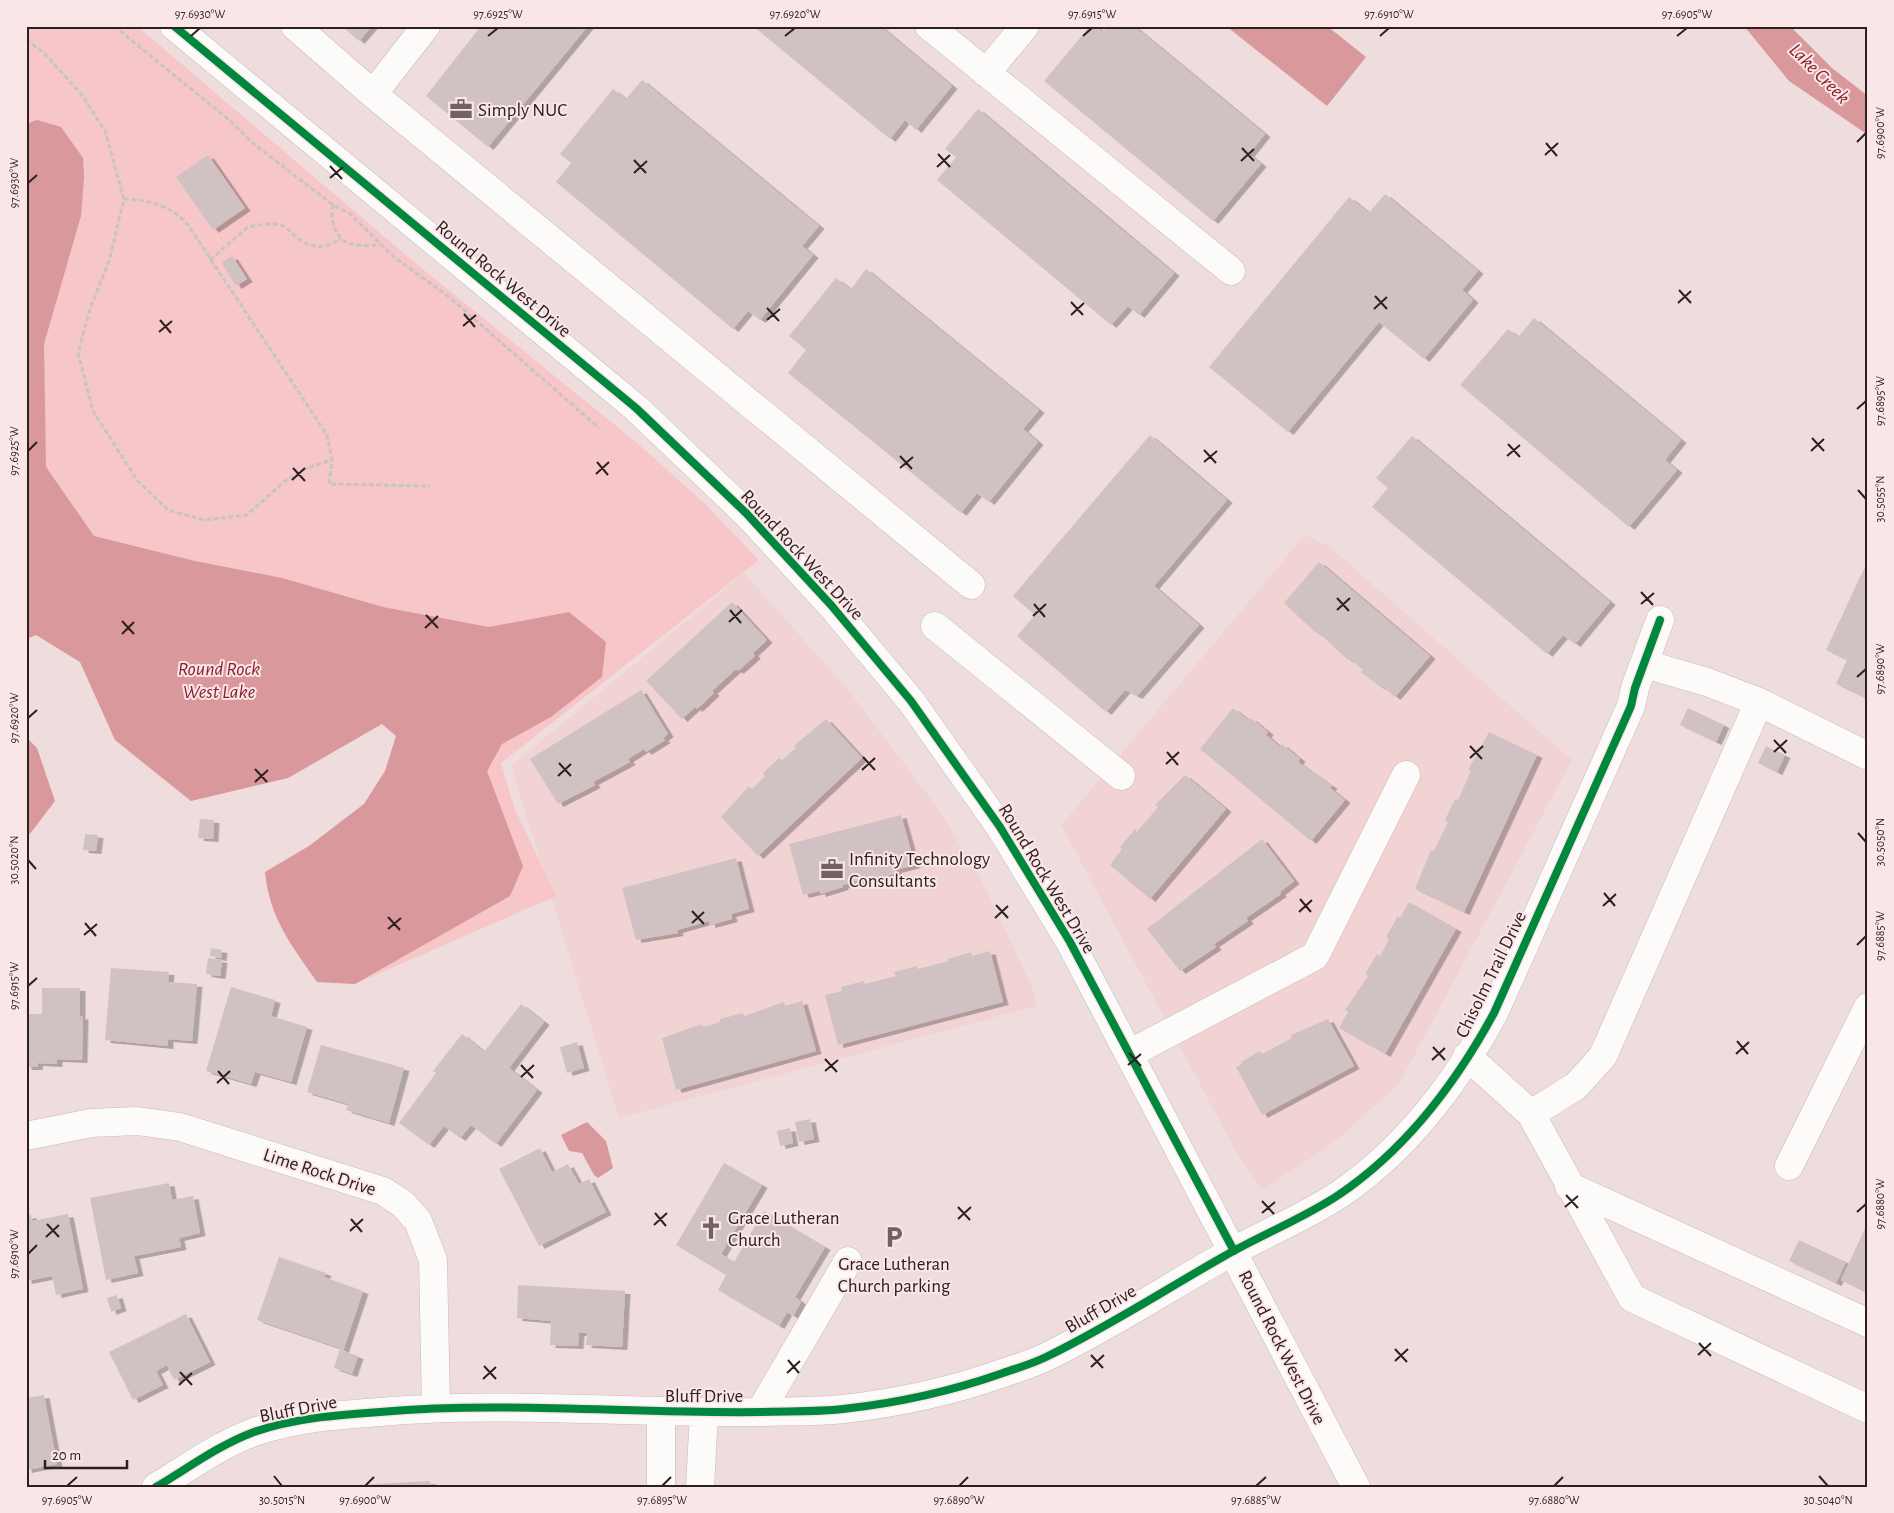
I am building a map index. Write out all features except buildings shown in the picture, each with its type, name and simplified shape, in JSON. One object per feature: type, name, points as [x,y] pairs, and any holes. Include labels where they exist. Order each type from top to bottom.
[{"type":"street","name":"Round Rock West Drive","points":[[174,26],[636,408],[746,513],[831,605],[912,701],[1000,827],[1070,942],[1234,1251],[1356,1487]]},
{"type":"street","points":[[295,26],[373,94],[971,585]]},
{"type":"street","points":[[373,94],[426,26]]},
{"type":"street","points":[[928,26],[1231,271]]},
{"type":"street","points":[[986,73],[1025,26]]},
{"type":"street","name":"Chisolm Trail Drive","points":[[1234,1251],[1302,1217],[1339,1194],[1373,1169],[1424,1117],[1454,1077],[1494,1013],[1630,706],[1660,620]]},
{"type":"street","points":[[935,626],[1120,776]]},
{"type":"street","points":[[1645,664],[1707,682],[1759,702],[1868,756]]},
{"type":"street","points":[[1531,1114],[1576,1086],[1603,1056],[1759,702]]},
{"type":"street","points":[[1129,1054],[1315,956],[1406,776]]},
{"type":"street","points":[[1789,1166],[1868,1007]]},
{"type":"street","points":[[1467,1056],[1531,1114],[1632,1298],[1868,1409]]},
{"type":"street","name":"Lime Rock Drive","points":[[26,1136],[91,1122],[136,1121],[180,1127],[383,1190],[402,1204],[418,1221],[432,1260],[436,1407]]},
{"type":"street","points":[[1569,1186],[1868,1323]]},
{"type":"street","name":"Bluff Drive","points":[[156,1487],[214,1452],[252,1433],[294,1421],[337,1415],[436,1407],[704,1413],[841,1410],[889,1403],[958,1388],[1043,1359],[1234,1251]]},
{"type":"street","points":[[760,1412],[848,1261]]},
{"type":"street","points":[[661,1412],[661,1487]]},
{"type":"street","points":[[700,1487],[704,1413]]},
{"type":"path","points":[[114,26],[229,120],[254,144],[333,205],[349,213],[380,245],[448,296],[599,428]]},
{"type":"path","points":[[26,40],[43,52],[82,94],[105,131],[124,199],[110,261],[90,310],[78,353],[93,411],[137,480],[168,510],[204,520],[247,515],[285,481],[307,468],[332,460]]},
{"type":"path","points":[[124,199],[144,200],[180,215],[328,435],[332,460],[329,484],[430,486]]},
{"type":"path","points":[[333,205],[331,214],[335,229],[341,238],[356,245],[380,245]]},
{"type":"path","points":[[210,260],[248,227],[253,226],[280,225],[286,227],[306,245],[318,247],[327,246],[341,238]]},
{"type":"shaded area","points":[[26,26],[137,26],[414,262],[636,442],[703,502],[759,560],[501,763],[514,807],[556,896],[355,984],[317,982],[283,930],[272,904],[265,872],[309,846],[364,804],[385,771],[397,736],[382,724],[288,778],[191,801],[115,740],[80,662],[36,635],[26,639]]},
{"type":"shaded area","points":[[1305,535],[1329,546],[1572,760],[1399,1084],[1332,1144],[1262,1190],[1240,1159],[1061,825]]},
{"type":"shaded area","points":[[744,573],[846,687],[937,807],[982,881],[1032,987],[1037,1006],[619,1118],[511,766]]},
{"type":"water","points":[[1226,26],[1327,26],[1366,57],[1327,106]]},
{"type":"water","name":"Lake Creek","points":[[1744,26],[1790,26],[1832,68],[1868,96],[1868,135],[1789,81]]},
{"type":"water","name":"Round Rock West Lake","points":[[37,120],[61,127],[83,158],[84,177],[81,216],[44,344],[46,467],[94,536],[195,561],[282,578],[383,607],[489,627],[569,612],[606,642],[602,677],[551,717],[502,744],[487,771],[523,866],[510,896],[355,984],[317,982],[283,930],[272,904],[265,872],[309,846],[364,804],[385,771],[396,736],[382,724],[288,778],[191,801],[115,740],[80,662],[36,635],[26,639],[26,124]]},
{"type":"water","points":[[26,737],[37,748],[55,801],[26,839]]},
{"type":"water","points":[[587,1122],[606,1141],[613,1168],[598,1178],[594,1175],[582,1153],[569,1151],[561,1135]]},
{"type":"cycle path","points":[[174,26],[636,408],[746,513],[831,605],[911,701],[1000,827],[1070,942],[1234,1251]]},
{"type":"cycle path","points":[[156,1487],[216,1450],[254,1432],[285,1423],[348,1414],[475,1408],[713,1412],[823,1411],[924,1396],[984,1379],[1046,1357],[1112,1322],[1236,1250],[1326,1203],[1387,1157],[1428,1113],[1463,1064],[1494,1013],[1631,706],[1635,688],[1660,620]]},
{"type":"place","name":"Simply NUC","points":[[461,109]]},
{"type":"place","name":"Infinity Technology Consultants","points":[[832,869]]},
{"type":"place","name":"Grace Lutheran Church","points":[[711,1228]]},
{"type":"place","name":"Grace Lutheran Church parking","points":[[894,1237]]}]
